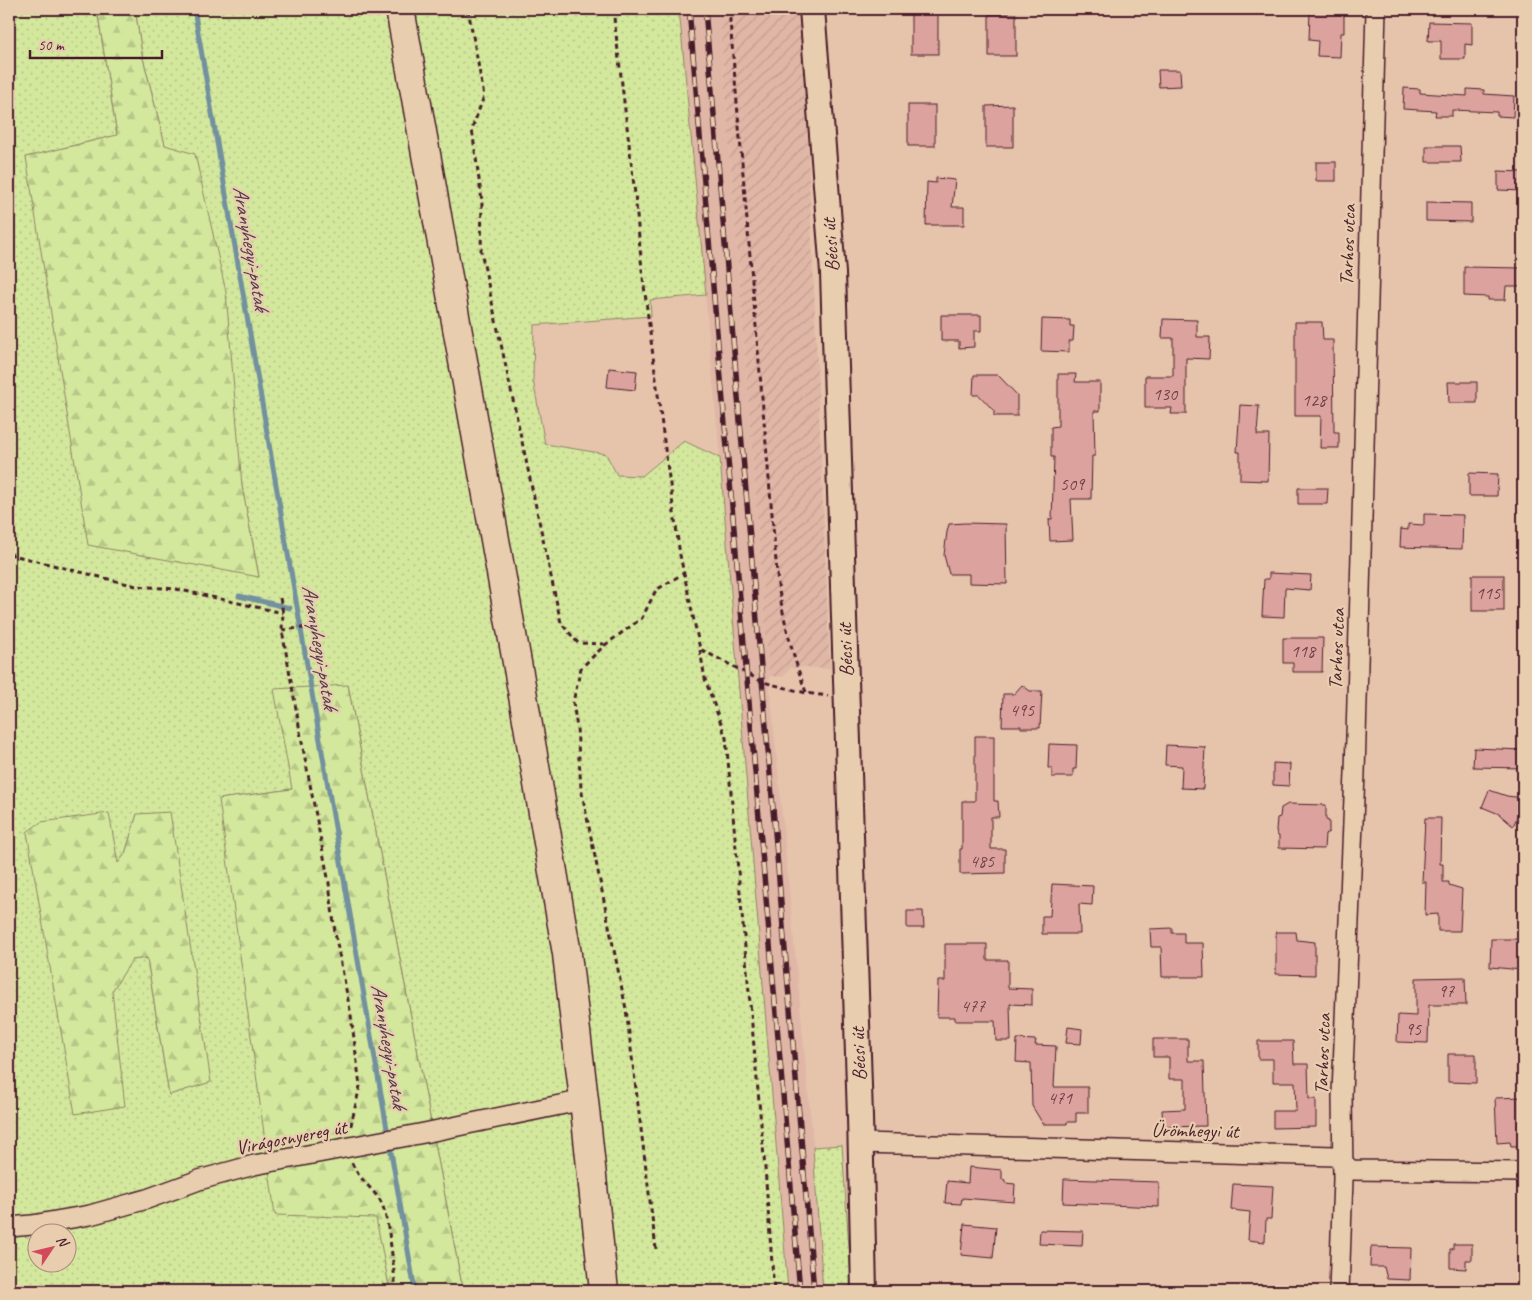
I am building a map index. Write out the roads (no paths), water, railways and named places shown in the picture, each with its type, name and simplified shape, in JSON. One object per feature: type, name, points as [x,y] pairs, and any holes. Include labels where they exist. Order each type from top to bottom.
[{"type":"main road","points":[[400,9],[524,696],[567,954],[604,1291]]},
{"type":"street","name":"Bécsi út","points":[[812,9],[833,273],[861,1143],[864,1291]]},
{"type":"street","name":"Tarhos utca","points":[[1339,1291],[1344,1163],[1342,1094],[1354,773],[1376,9]]},
{"type":"street","name":"Virágosnyereg út","points":[[9,1227],[90,1215],[147,1199],[199,1180],[254,1165],[584,1100]]},
{"type":"street","name":"Ürömhegyi út","points":[[861,1143],[1335,1156],[1352,1170],[1523,1172]]},
{"type":"waterway","name":"Aranyhegyi-patak","points":[[194,9],[415,1291]]},
{"type":"waterway","points":[[239,596],[290,608]]},
{"type":"railway","points":[[689,9],[800,1291]]},
{"type":"railway","points":[[705,9],[814,1291]]}]
